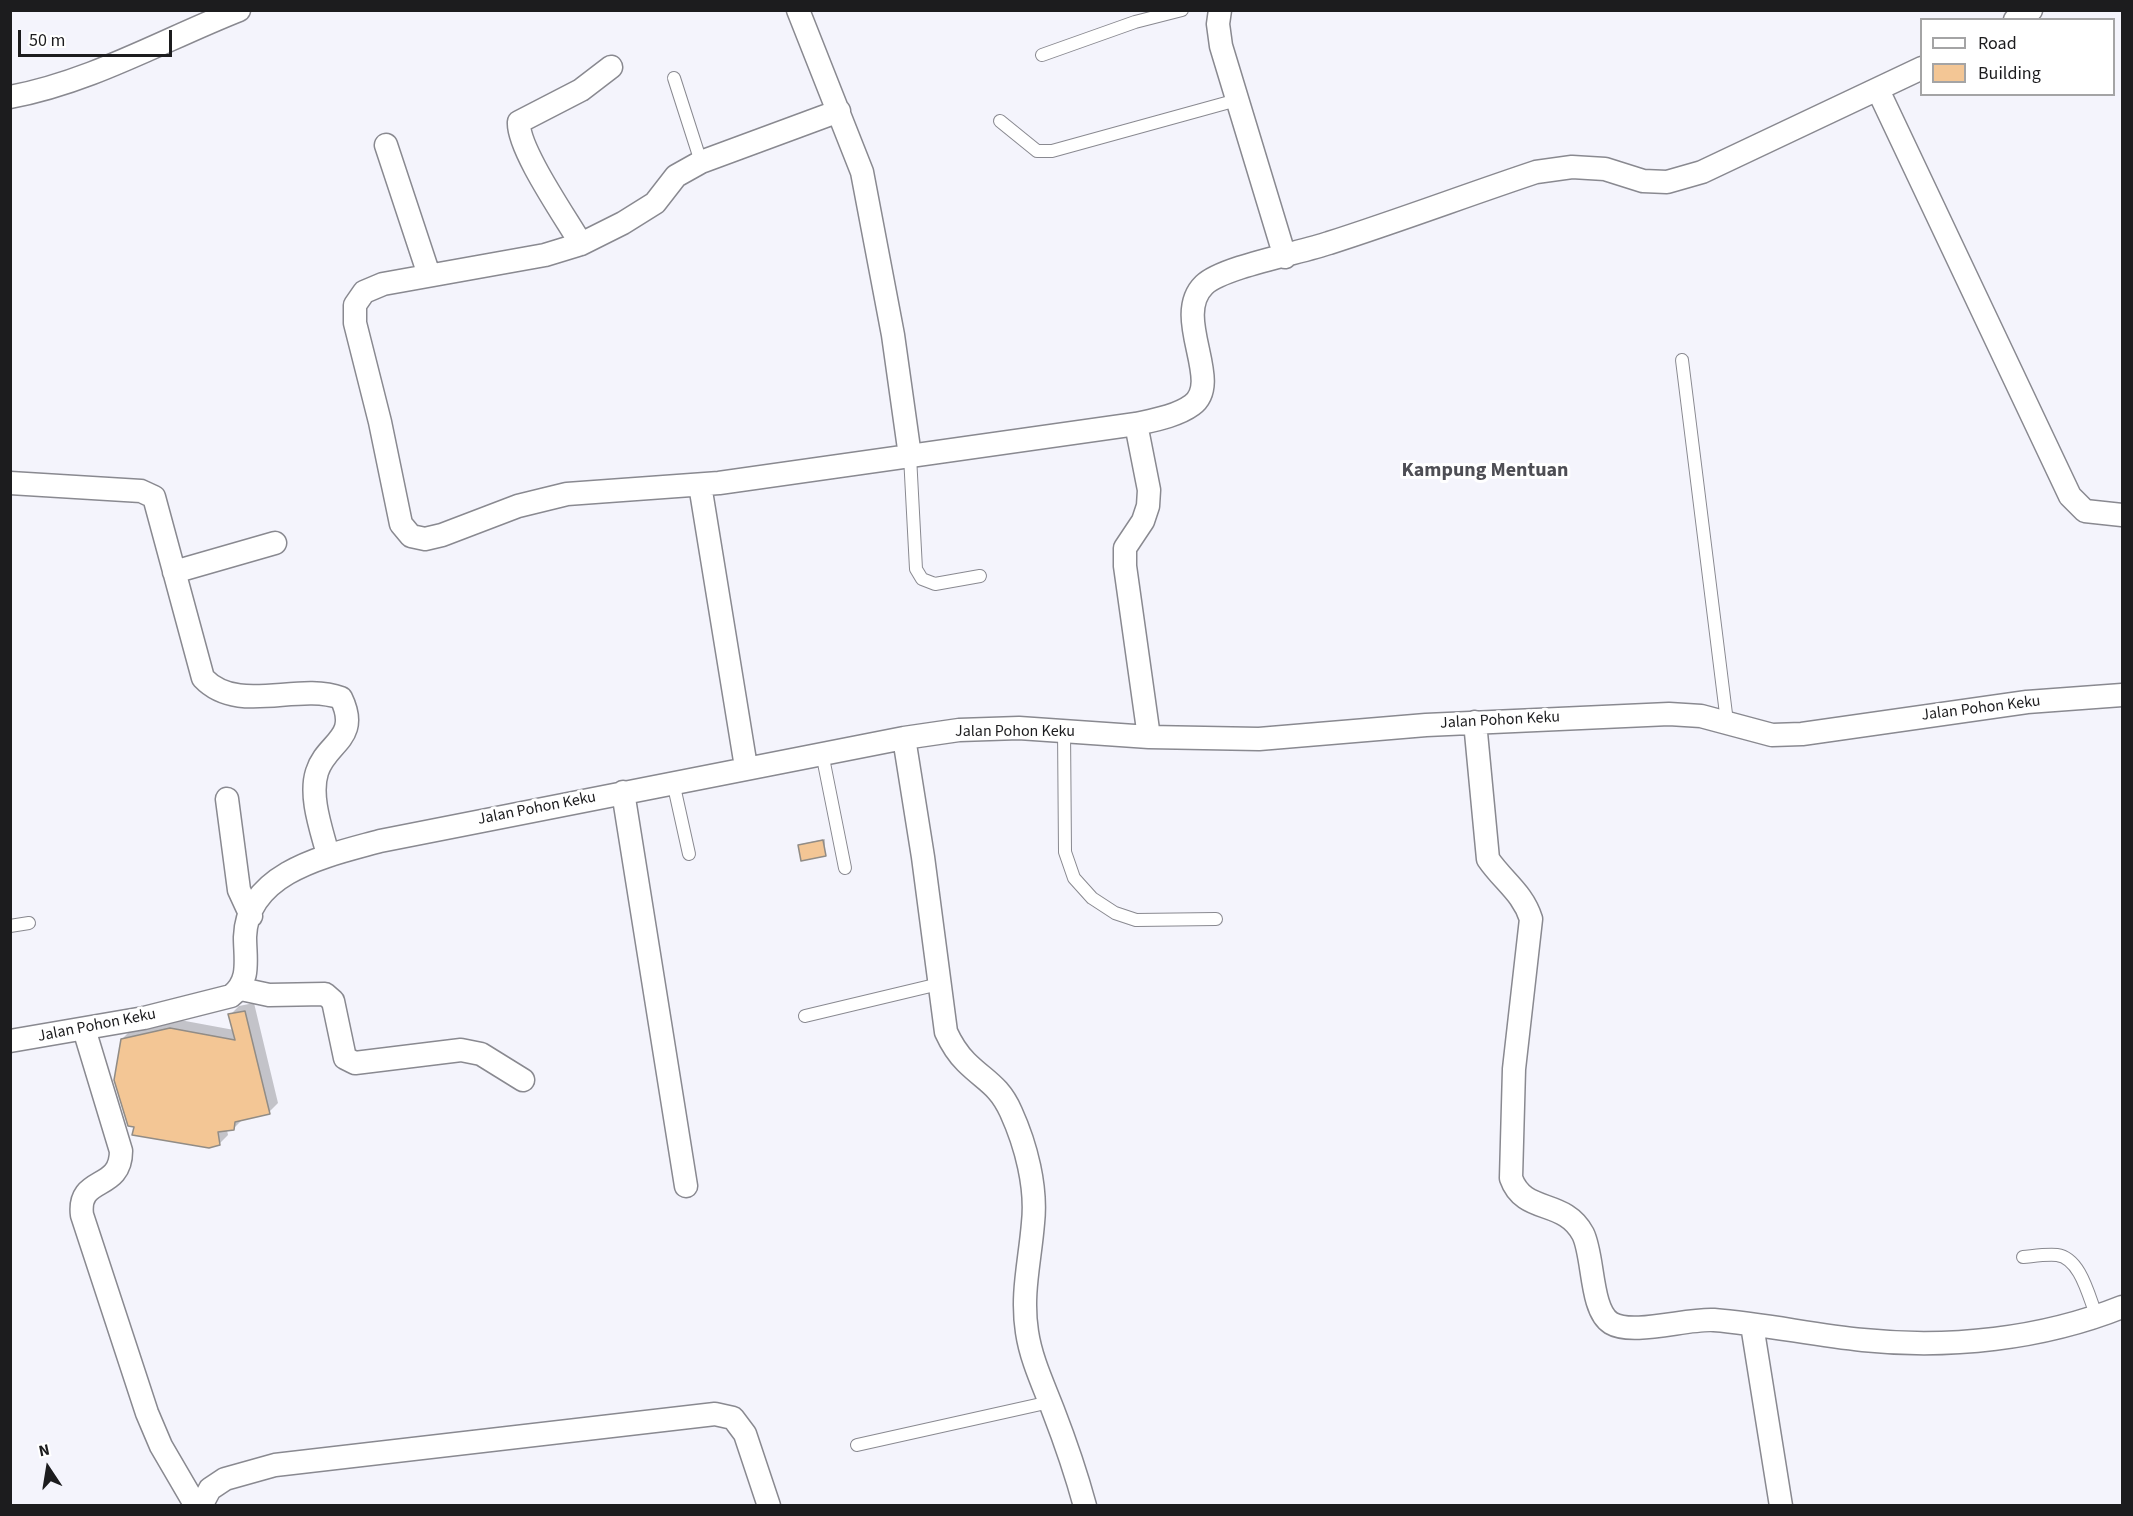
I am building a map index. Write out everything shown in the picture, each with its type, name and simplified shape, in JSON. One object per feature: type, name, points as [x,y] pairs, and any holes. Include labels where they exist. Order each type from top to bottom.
[{"type":"street","points":[[10,97],[82,78],[185,31],[239,10]]},
{"type":"street","points":[[798,10],[862,172],[889,314],[910,456]]},
{"type":"street","points":[[1220,10],[1218,24],[1221,46],[1285,257]]},
{"type":"street","points":[[2018,18],[2031,10]]},
{"type":"street","points":[[581,244],[528,153],[518,132],[519,123],[527,116],[552,107],[581,90],[611,67]]},
{"type":"street","points":[[839,111],[701,162],[676,176],[655,203],[623,223],[581,244],[545,255],[383,284],[364,292],[355,305],[355,323],[380,422],[401,524],[411,536],[425,539],[442,536],[518,506],[567,494],[700,485],[1136,424],[1168,416],[1193,405],[1202,395],[1204,383],[1192,312],[1195,296],[1204,284],[1222,273],[1285,257],[1536,172],[1572,167],[1605,169],[1643,182],[1676,179],[1702,172],[1920,69]]},
{"type":"street","points":[[1878,90],[2070,496],[2085,512],[2122,515]]},
{"type":"street","points":[[386,145],[429,275]]},
{"type":"street","points":[[1136,424],[1149,490],[1148,506],[1143,521],[1125,548],[1125,566],[1149,737]]},
{"type":"street","points":[[10,483],[141,491],[154,497],[203,678],[213,689],[230,695],[324,692],[341,698],[346,709],[346,728],[338,745],[317,772],[315,791],[319,820],[328,855]]},
{"type":"street","points":[[700,485],[746,767]]},
{"type":"street","points":[[174,572],[275,543]]},
{"type":"street","name":"Jalan Pohon Keku","points":[[10,1041],[84,1029],[231,996],[240,989],[245,976],[245,934],[250,916],[261,896],[276,879],[305,863],[328,855],[380,841],[746,767],[904,738],[959,730],[1064,730],[1149,737],[1259,739],[1475,722],[1669,714],[1701,716],[1772,735],[1802,734],[2027,702],[2122,695]]},
{"type":"street","points":[[1475,722],[1488,859],[1499,875],[1517,891],[1526,904],[1531,919],[1514,1070],[1511,1178],[1516,1192],[1526,1200],[1545,1205],[1568,1216],[1582,1233],[1600,1312],[1611,1323],[1631,1328],[1713,1320],[1865,1341],[1930,1343],[1990,1339],[2071,1325],[2122,1306]]},
{"type":"street","points":[[904,738],[923,857],[946,1032],[955,1051],[967,1064],[1000,1090],[1012,1113],[1027,1159],[1033,1193],[1034,1221],[1024,1281],[1024,1306],[1032,1356],[1085,1506]]},
{"type":"street","points":[[623,792],[686,1186]]},
{"type":"street","points":[[227,799],[239,890],[250,916]]},
{"type":"street","points":[[240,989],[269,995],[325,994],[333,1001],[345,1058],[355,1063],[461,1050],[481,1054],[523,1080]]},
{"type":"street","points":[[84,1029],[121,1151],[119,1170],[87,1192],[81,1206],[82,1215],[147,1413],[161,1446],[198,1506],[210,1489],[225,1479],[275,1465],[715,1414],[732,1418],[745,1434],[769,1506]]},
{"type":"street","points":[[1752,1325],[1781,1506]]},
{"type":"lane","points":[[1042,55],[1135,22],[1182,10]]},
{"type":"lane","points":[[674,78],[701,162]]},
{"type":"lane","points":[[1000,121],[1037,151],[1052,152],[1237,100]]},
{"type":"lane","points":[[1682,360],[1727,722]]},
{"type":"lane","points":[[910,456],[916,569],[922,579],[935,584],[980,576]]},
{"type":"lane","points":[[1064,730],[1065,852],[1074,878],[1092,898],[1115,913],[1136,920],[1216,920]]},
{"type":"lane","points":[[822,753],[845,868]]},
{"type":"lane","points":[[674,782],[688,854]]},
{"type":"lane","points":[[10,927],[28,923]]},
{"type":"lane","points":[[805,1016],[939,984]]},
{"type":"lane","points":[[2024,1257],[2059,1255],[2069,1259],[2077,1269],[2097,1317]]},
{"type":"lane","points":[[857,1445],[1050,1402]]},
{"type":"building","points":[[823,840],[826,856],[801,861],[798,845]]},
{"type":"building","points":[[245,1011],[270,1114],[235,1122],[234,1130],[218,1132],[220,1145],[209,1148],[132,1135],[134,1127],[128,1126],[114,1080],[121,1039],[170,1028],[235,1040],[228,1014]]},
{"type":"district","name":"Kampung Mentuan","points":[[1485,472]]}]
